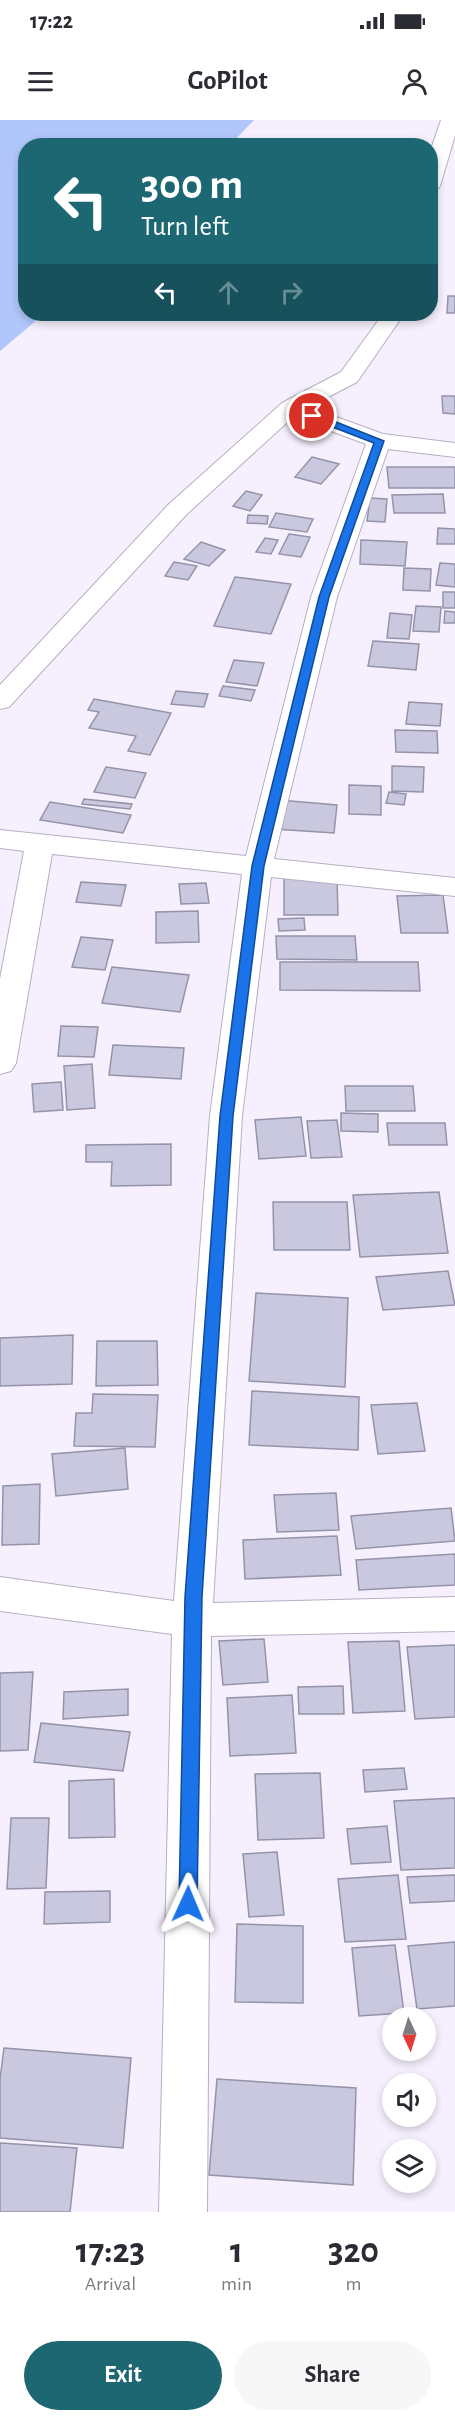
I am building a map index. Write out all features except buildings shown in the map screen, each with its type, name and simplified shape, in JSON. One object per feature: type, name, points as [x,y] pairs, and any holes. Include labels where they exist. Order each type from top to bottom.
[{"type":"street","points":[[438,161],[451,121]]},
{"type":"street","points":[[0,701],[178,509],[290,408],[349,377],[388,321]]},
{"type":"street","points":[[290,408],[379,441],[455,450]]},
{"type":"street","points":[[183,2212],[192,1620],[226,1116],[258,866],[324,597],[379,441]]},
{"type":"street","points":[[0,839],[455,887]]},
{"type":"street","points":[[0,1063],[40,843]]},
{"type":"street","points":[[0,1594],[192,1620],[455,1614]]},
{"type":"water","points":[[0,120],[254,120],[237,138],[18,138],[18,321],[36,321],[0,351]]},
{"type":"route","points":[[188,1904],[192,1620],[226,1116],[258,866],[324,597],[379,441],[312,416]]}]
